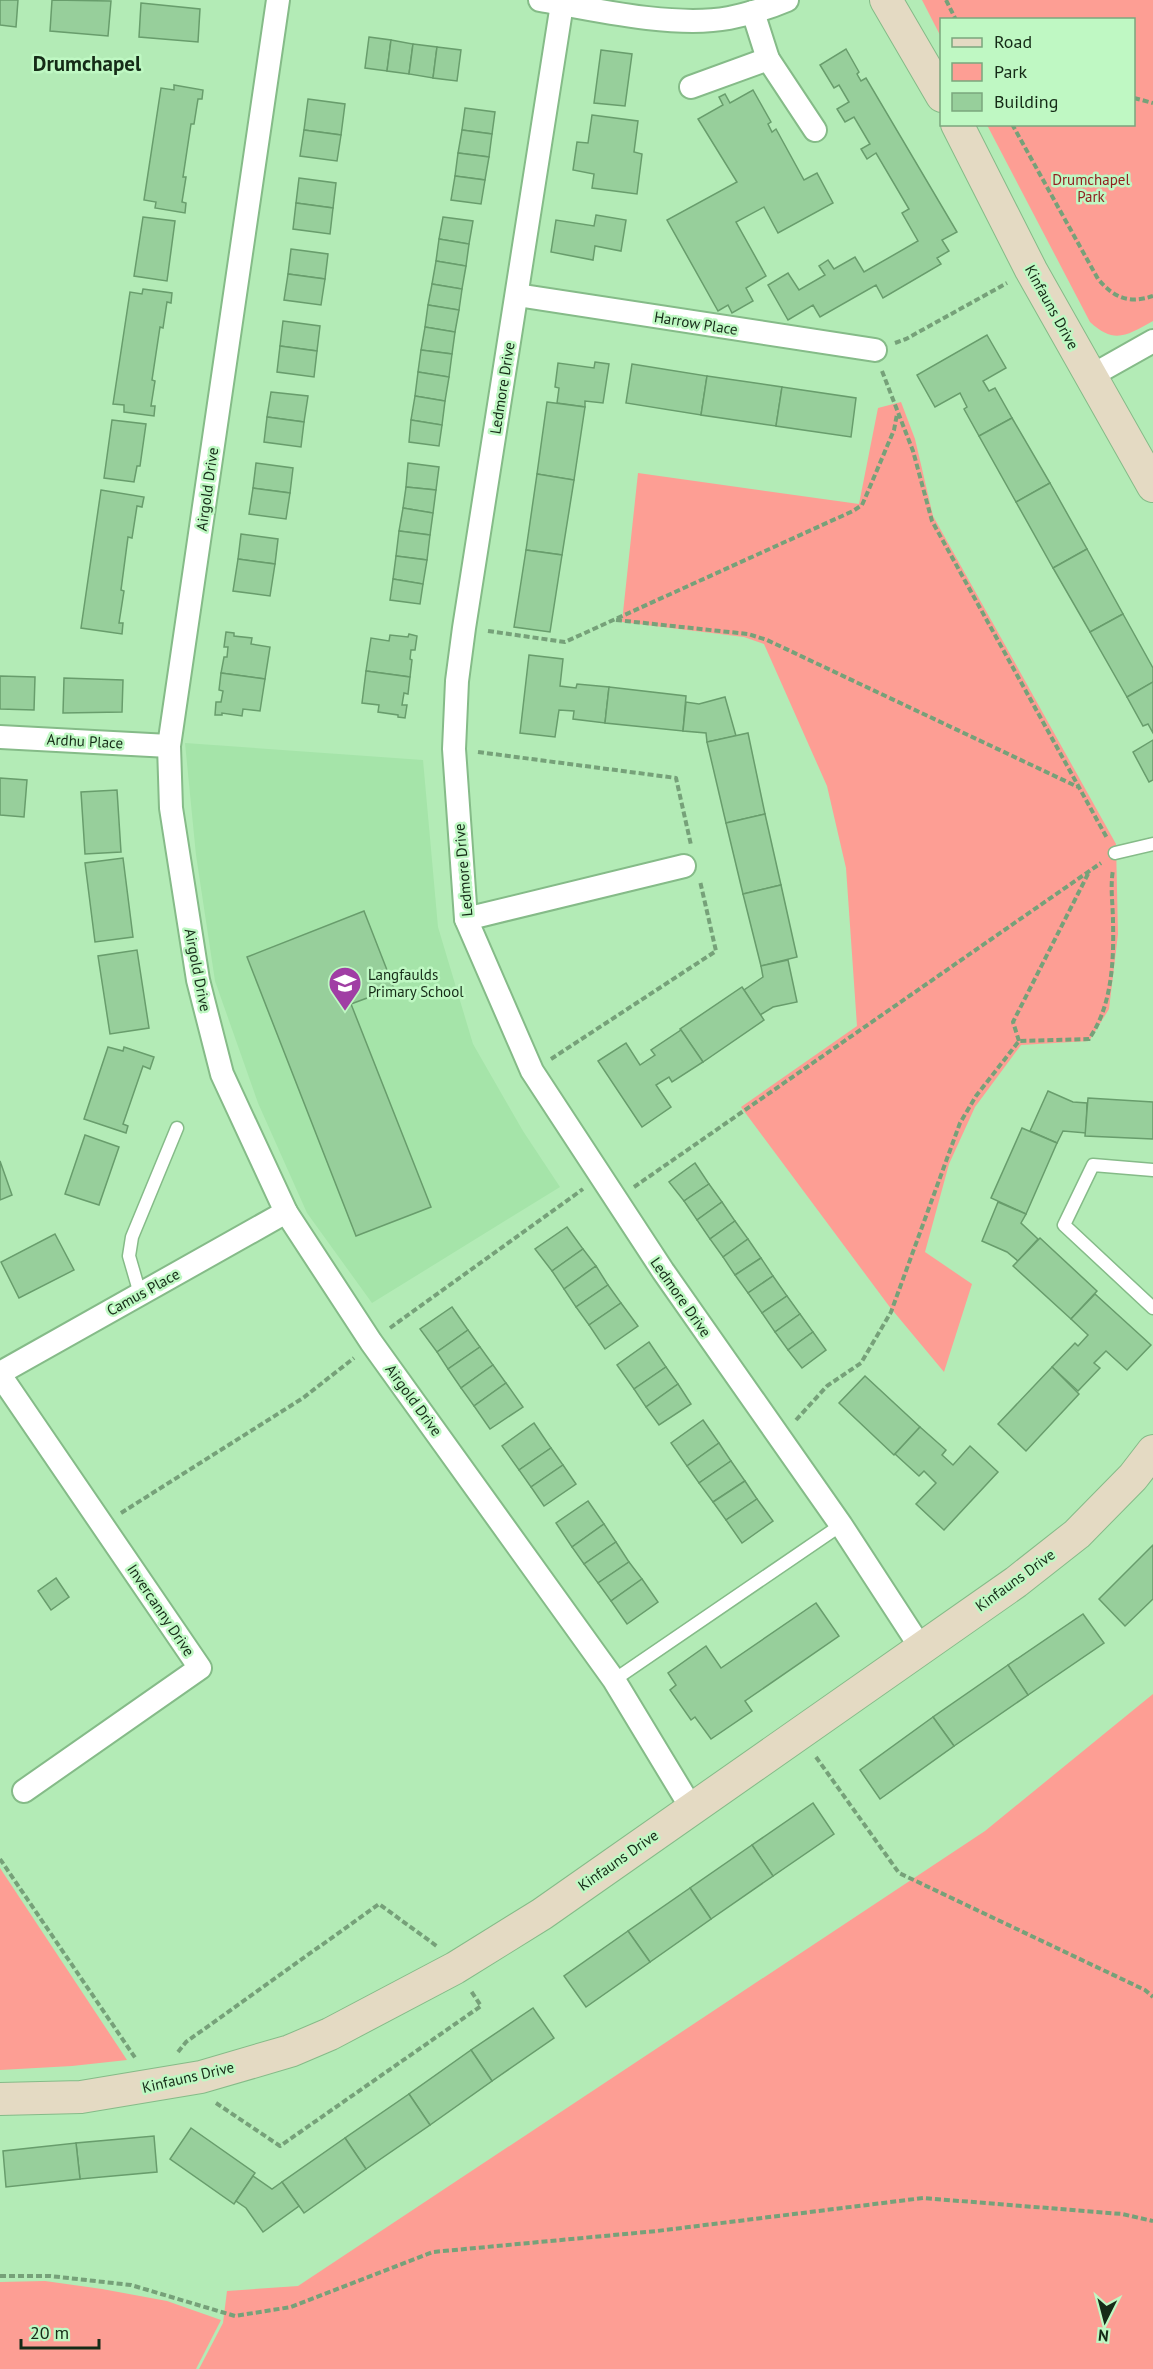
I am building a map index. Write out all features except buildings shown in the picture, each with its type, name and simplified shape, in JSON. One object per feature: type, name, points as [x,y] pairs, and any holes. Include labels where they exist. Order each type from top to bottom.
[{"type":"street","name":"Airgold Drive","points":[[278,0],[169,746],[171,808],[198,980],[222,1074],[286,1212],[371,1342],[614,1680],[692,1809]]},
{"type":"street","points":[[551,2],[682,20],[728,18],[787,0]]},
{"type":"street","points":[[886,0],[940,93]]},
{"type":"street","name":"Ledmore Drive","points":[[551,2],[517,295],[457,681],[454,749],[466,919],[532,1071],[663,1271],[841,1525],[921,1648]]},
{"type":"street","points":[[753,12],[768,59],[815,130]]},
{"type":"street","points":[[692,87],[768,59]]},
{"type":"street","name":"Kinfauns Drive","points":[[958,126],[1031,270],[1153,486]]},
{"type":"street","name":"Harrow Place","points":[[517,295],[875,350]]},
{"type":"street","points":[[1090,376],[1153,341]]},
{"type":"street","name":"Ardhu Place","points":[[0,737],[169,746]]},
{"type":"street","points":[[466,919],[684,866]]},
{"type":"street","name":"Camus Place","points":[[0,1374],[286,1212]]},
{"type":"street","name":"Invercanny Drive","points":[[0,1374],[200,1668],[24,1791]]},
{"type":"street","name":"Kinfauns Drive","points":[[0,2099],[81,2097],[201,2077],[290,2050],[330,2034],[455,1968],[542,1914],[1016,1582],[1077,1534],[1133,1477],[1153,1451]]},
{"type":"lane","points":[[1115,853],[1153,844]]},
{"type":"lane","points":[[140,1294],[129,1256],[132,1237],[177,1128]]},
{"type":"lane","points":[[1153,1170],[1093,1166],[1064,1225],[1153,1308]]},
{"type":"lane","points":[[614,1680],[841,1525]]},
{"type":"path","points":[[946,0],[955,18]]},
{"type":"path","points":[[1135,98],[1153,103]]},
{"type":"path","points":[[1013,126],[1103,285],[1108,291],[1123,298],[1139,300],[1153,296]]},
{"type":"path","points":[[1019,1041],[1089,1039],[1096,1029],[1106,1007],[1113,925],[1112,875],[1115,853],[932,521],[913,451],[875,350],[906,339],[1031,270]]},
{"type":"path","points":[[464,628],[565,642],[853,511],[862,505],[866,496],[894,430],[897,412]]},
{"type":"path","points":[[615,620],[748,634],[767,640],[1079,787]]},
{"type":"path","points":[[616,1200],[1115,853]]},
{"type":"path","points":[[1019,1041],[1013,1023],[1090,871]]},
{"type":"path","points":[[780,1439],[827,1386],[861,1363],[891,1311],[960,1123],[976,1096],[1019,1041]]},
{"type":"path","points":[[394,1325],[566,1201]]},
{"type":"path","points":[[103,1526],[138,1500],[303,1398],[352,1360],[371,1342]]},
{"type":"path","points":[[814,1754],[899,1873],[1145,1990],[1153,1996]]},
{"type":"path","points":[[0,1859],[155,2086],[186,2042],[380,1905],[441,1949],[482,2006],[280,2146],[211,2099],[201,2077]]},
{"type":"path","points":[[0,2276],[50,2276],[131,2285],[235,2316],[291,2307],[433,2252],[657,2231],[923,2198],[1122,2214],[1153,2221]]},
{"type":"shaded area","name":"Langfaulds Primary School","points":[[185,743],[423,760],[438,927],[473,1044],[523,1131],[560,1187],[372,1303],[307,1213],[258,1103],[215,981],[196,855]]},
{"type":"green space","name":"Drumchapel Park","points":[[922,0],[1153,0],[1153,321],[1128,334],[1121,335],[1107,334],[1090,322],[988,126],[1135,126],[1135,18],[940,18],[940,35]]},
{"type":"green space","points":[[901,402],[915,439],[933,516],[1116,844],[1118,934],[1109,1009],[1089,1041],[1021,1045],[975,1107],[949,1164],[925,1252],[972,1284],[944,1372],[889,1306],[741,1107],[857,1026],[846,868],[827,786],[764,644],[744,637],[622,622],[638,473],[859,504],[878,408]]},
{"type":"green space","points":[[1153,1694],[1153,2369],[199,2369],[223,2323],[227,2291],[298,2286],[985,1831]]},
{"type":"green space","points":[[0,1868],[127,2060],[0,2070]]},
{"type":"green space","points":[[45,2281],[167,2301],[221,2320],[196,2369],[0,2369],[0,2282]]},
{"type":"place","name":"Langfaulds Primary School","points":[[345,1012]]},
{"type":"district","name":"Drumchapel","points":[[87,63]]}]
